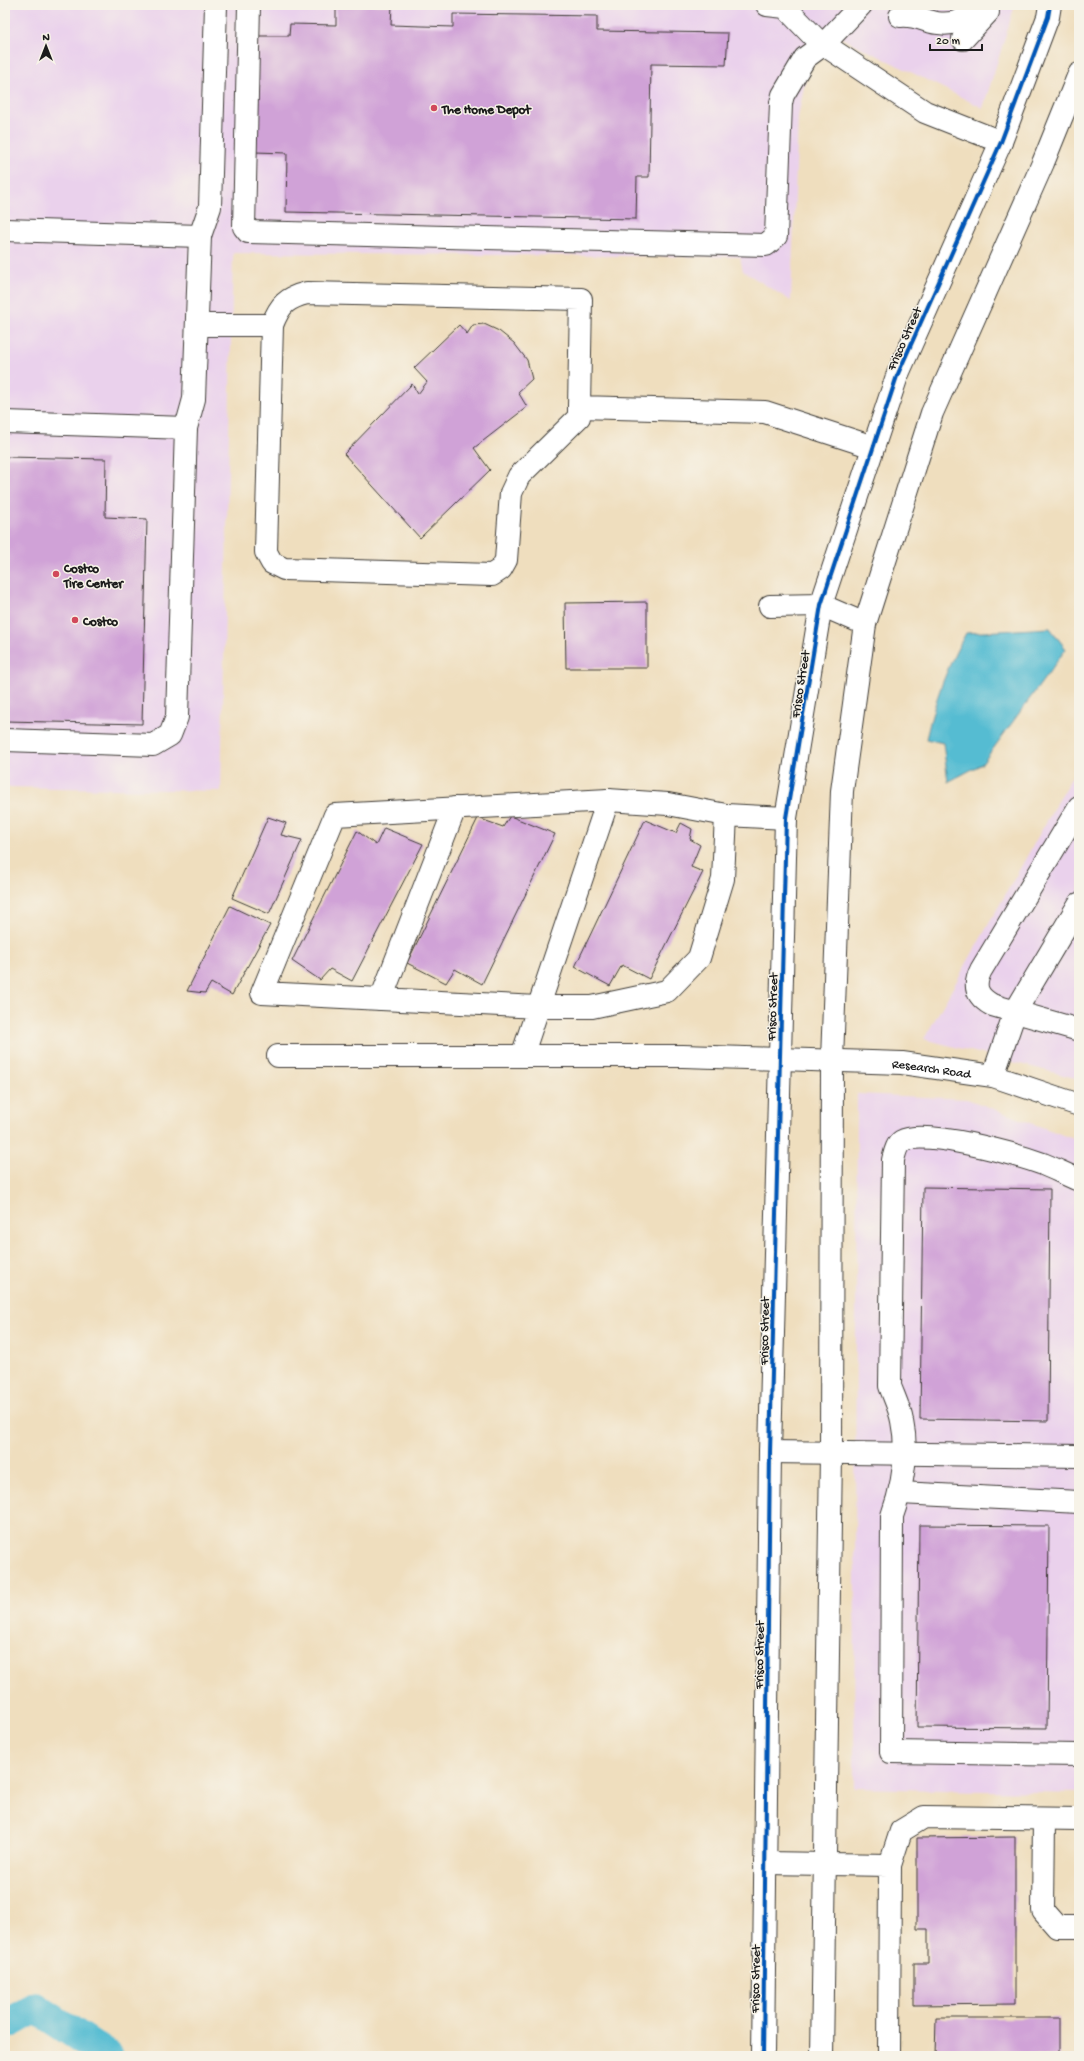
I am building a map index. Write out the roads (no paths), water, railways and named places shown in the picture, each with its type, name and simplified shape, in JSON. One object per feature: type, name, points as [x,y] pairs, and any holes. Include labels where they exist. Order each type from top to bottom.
[{"type":"street","points":[[5,740],[153,745],[170,735],[177,718],[186,428],[194,399],[200,236],[210,208],[216,5]]},
{"type":"street","points":[[249,5],[244,227],[248,232],[766,245],[776,236],[781,103],[784,95],[805,58],[824,44],[861,5]]},
{"type":"street","points":[[767,5],[785,7],[817,40],[925,112],[1002,142]]},
{"type":"street","points":[[900,16],[911,15],[938,24],[959,22],[976,13],[983,5]]},
{"type":"street","points":[[963,39],[990,10],[990,5]]},
{"type":"street","name":"Frisco Street","points":[[763,2056],[770,1452],[786,818],[821,605],[897,376],[1002,142],[1048,17],[1050,5]]},
{"type":"street","points":[[822,2056],[831,1454],[832,1060],[842,791],[866,624],[932,413],[1044,163],[1079,74]]},
{"type":"street","points":[[5,230],[200,236]]},
{"type":"street","points":[[308,293],[581,299],[579,417],[519,476],[511,493],[506,560],[501,569],[492,575],[284,569],[272,563],[266,552],[272,325],[278,309],[292,296],[308,293]]},
{"type":"street","points":[[197,325],[272,325]]},
{"type":"street","points":[[579,407],[765,412],[873,447]]},
{"type":"street","points":[[5,422],[186,428]]},
{"type":"street","points":[[770,606],[821,605],[866,624]]},
{"type":"street","points":[[726,815],[723,879],[699,958],[667,992],[592,1006],[538,1007],[262,993],[335,815],[608,800],[668,804],[726,815],[786,818]]},
{"type":"street","points":[[522,1056],[608,800]]},
{"type":"street","points":[[1077,1024],[1015,1012],[992,1005],[984,1001],[976,991],[976,980],[1079,807]]},
{"type":"street","points":[[381,999],[455,808]]},
{"type":"street","points":[[993,1076],[1015,1012],[1079,904]]},
{"type":"street","name":"Research Road","points":[[278,1056],[683,1056],[902,1063],[993,1076],[1079,1105]]},
{"type":"street","points":[[1079,1180],[1043,1164],[987,1148],[926,1138],[901,1141],[896,1148],[893,1160],[890,1386],[902,1420],[905,1454],[900,1493],[892,1516],[891,1752],[1079,1754]]},
{"type":"street","points":[[770,1452],[831,1454],[1079,1456]]},
{"type":"street","points":[[900,1493],[1079,1502]]},
{"type":"street","points":[[888,2056],[890,1865],[901,1831],[924,1817],[1079,1819]]},
{"type":"street","points":[[1044,1819],[1044,1911],[1057,1927],[1079,1927]]},
{"type":"street","points":[[765,1863],[890,1865]]},
{"type":"water","points":[[1050,628],[1066,649],[982,764],[948,782],[943,743],[926,739],[942,684],[966,633]]},
{"type":"waterway","points":[[5,2021],[11,2022],[36,2008],[108,2056]]},
{"type":"place","name":"The Home Depot","points":[[434,108]]},
{"type":"place","name":"Costco Tire Center","points":[[56,574]]},
{"type":"place","name":"Costco","points":[[75,620]]}]
